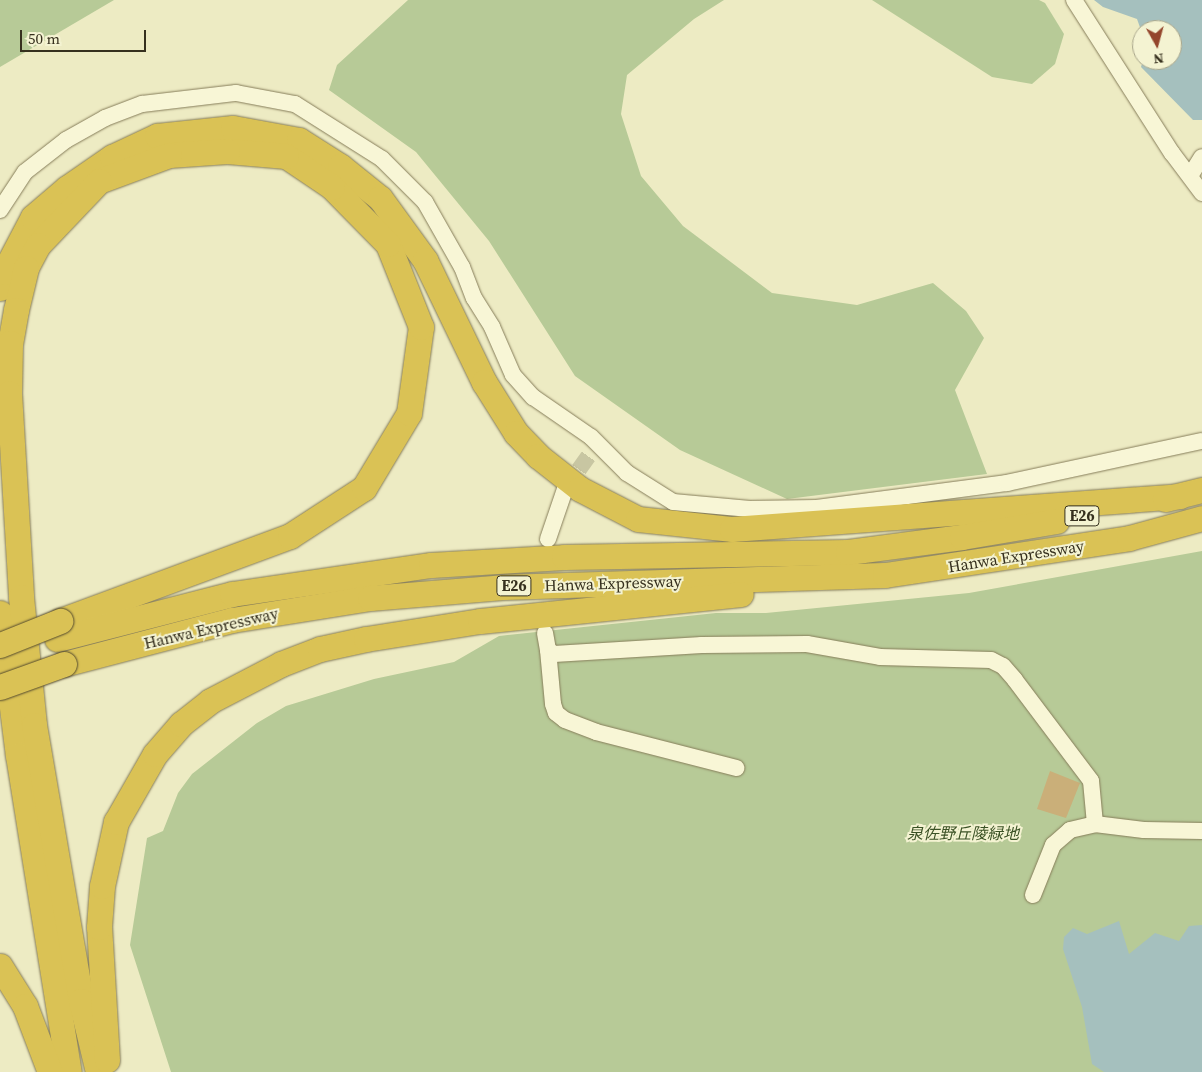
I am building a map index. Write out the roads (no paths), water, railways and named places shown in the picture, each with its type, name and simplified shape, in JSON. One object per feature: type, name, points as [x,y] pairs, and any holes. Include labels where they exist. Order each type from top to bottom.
[{"type":"highway","points":[[0,288],[4,272],[32,217],[67,188],[112,157],[158,136],[233,128],[299,140],[340,166],[380,198],[425,260],[484,382],[516,433],[538,456],[580,489],[638,519],[732,528],[951,515],[1191,493]]},
{"type":"highway","points":[[0,645],[59,630],[290,536],[364,488],[409,413],[421,327],[388,244],[332,187],[286,156],[227,151],[169,155],[99,181],[38,245],[26,268],[16,310],[10,343],[9,393],[21,597],[34,725],[80,1001],[98,1072]]},
{"type":"highway","name":"Hanwa Expressway","points":[[0,659],[59,630],[232,594],[431,566],[564,557],[848,552],[962,537],[1191,493]]},
{"type":"highway","name":"Hanwa Expressway","points":[[0,687],[64,664],[232,620],[370,598],[530,585],[885,575],[971,564],[1129,538],[1202,518]]},
{"type":"highway","points":[[108,1072],[99,927],[102,886],[116,822],[156,754],[181,724],[210,701],[281,664],[320,649],[366,639],[480,621],[715,597],[885,575]]},
{"type":"highway","points":[[0,613],[18,755],[69,1072]]},
{"type":"highway","points":[[0,966],[25,1006],[50,1072]]},
{"type":"street","points":[[1074,0],[1117,71],[1196,165],[1202,193]]},
{"type":"street","points":[[0,210],[25,172],[66,140],[142,104],[236,93],[294,104],[382,158],[425,202],[462,267],[474,298],[492,328],[513,376],[533,397],[594,449],[628,474],[673,502],[750,509],[817,508],[1007,484],[1202,441]]},
{"type":"street","points":[[548,539],[565,489]]},
{"type":"street","points":[[545,633],[553,704],[556,713],[565,720],[596,732],[736,768]]},
{"type":"street","points":[[548,650],[554,654],[702,645],[807,644],[880,657],[991,660],[1003,666],[1015,680],[1091,781],[1095,824]]},
{"type":"street","points":[[1033,896],[1053,845],[1070,830],[1095,824],[1144,830],[1202,830]]},
{"type":"water","points":[[1094,0],[1202,0],[1202,120],[1193,120],[1144,70],[1182,70],[1182,20],[1137,20],[1103,7]]},
{"type":"water","points":[[1119,921],[1129,954],[1155,933],[1179,941],[1189,926],[1202,925],[1202,1072],[1104,1072],[1092,1064],[1082,1007],[1063,949],[1064,937],[1073,928],[1087,934]]},
{"type":"tunnel","points":[[565,489],[590,454]]},
{"type":"park label","name":"泉佐野丘陵緑地","points":[[963,833]]}]
